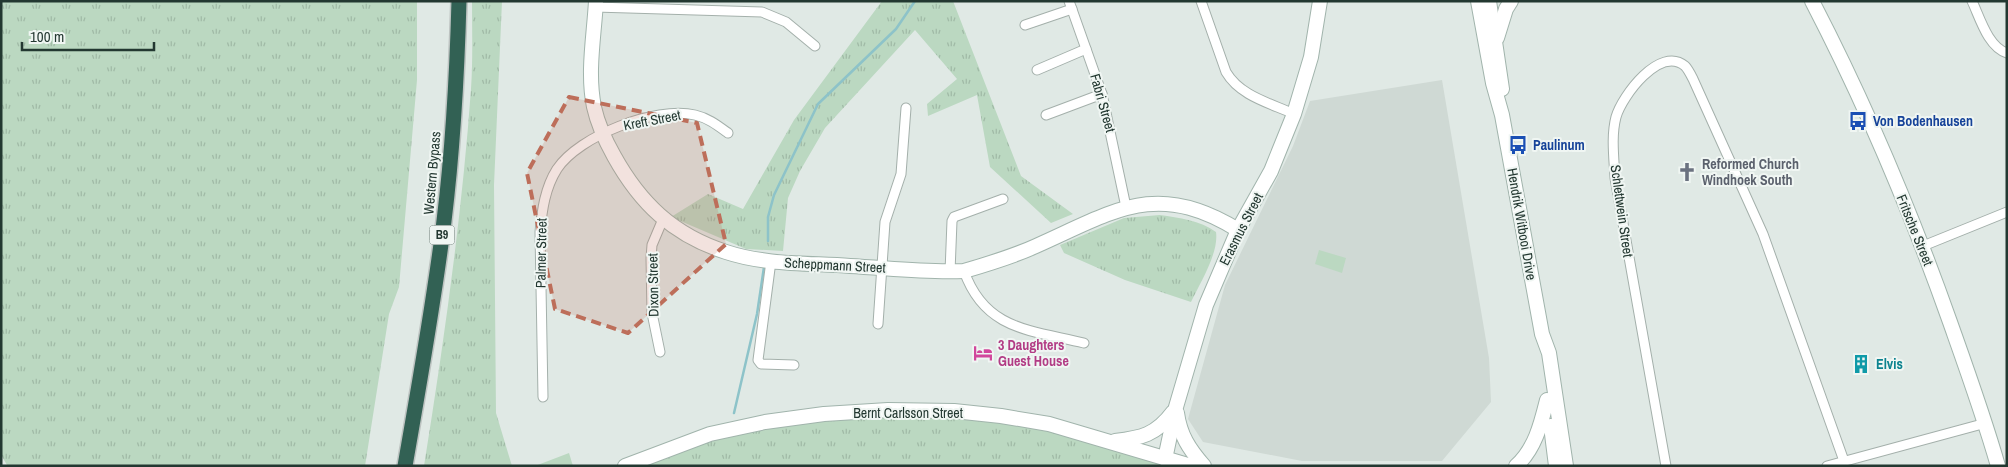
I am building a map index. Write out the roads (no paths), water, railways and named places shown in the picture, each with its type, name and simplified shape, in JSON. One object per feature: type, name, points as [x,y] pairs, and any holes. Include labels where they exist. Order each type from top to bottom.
[{"type":"highway","name":"Western Bypass","points":[[406,466],[425,354],[444,220],[457,81],[459,1]]},
{"type":"street","points":[[1201,1],[1226,72],[1231,80],[1249,94],[1294,114]]},
{"type":"street","name":"Erasmus Street","points":[[1165,459],[1176,407],[1206,305],[1238,230],[1271,171],[1294,114],[1311,57],[1320,1]]},
{"type":"street","name":"Hendrik Witbooi Drive","points":[[1478,1],[1493,83],[1502,114],[1542,334],[1549,354],[1566,466]]},
{"type":"street","name":"Hendrik Witbooi Drive","points":[[1489,1],[1502,82],[1502,114]]},
{"type":"street","points":[[1496,41],[1506,9],[1511,1]]},
{"type":"street","points":[[1972,1],[1991,39],[1999,50],[2007,53]]},
{"type":"street","name":"Fritsche Street","points":[[1815,2],[1878,139],[1923,246],[1986,424],[1998,466]]},
{"type":"street","points":[[596,4],[762,12],[786,22],[815,46]]},
{"type":"street","name":"Scheppmann Street","points":[[596,4],[591,83],[594,108],[602,133],[625,176],[644,201],[663,219],[704,243],[727,253],[770,261],[957,271],[994,262],[1034,247],[1126,207],[1166,204],[1191,207],[1219,218],[1238,230]]},
{"type":"street","points":[[1024,25],[1071,5]]},
{"type":"street","name":"Fabri Street","points":[[1071,5],[1102,94],[1126,207]]},
{"type":"street","points":[[1037,70],[1086,49]]},
{"type":"street","name":"Schlettwein Street","points":[[1666,466],[1615,178],[1614,130],[1617,115],[1627,96],[1640,78],[1656,65],[1672,61],[1684,66],[1693,79],[1763,234],[1844,461]]},
{"type":"street","points":[[1046,115],[1102,94]]},
{"type":"street","points":[[878,324],[887,212],[901,174],[906,108]]},
{"type":"street","name":"Kreft Street","points":[[602,133],[652,118],[688,114],[712,121],[728,133]]},
{"type":"street","name":"Palmer Street","points":[[542,397],[540,232],[546,193],[558,169],[568,156],[583,144],[602,133]]},
{"type":"street","points":[[1003,199],[954,217],[952,221],[957,271],[983,305],[993,315],[1008,324],[1084,343]]},
{"type":"street","points":[[1923,246],[2007,212]]},
{"type":"street","name":"Dixon Street","points":[[660,352],[652,312],[651,258],[652,245],[663,219]]},
{"type":"street","points":[[770,261],[758,360],[761,364],[794,365]]},
{"type":"street","name":"Hendrik Witbooi Drive","points":[[1542,334],[1540,354],[1556,466]]},
{"type":"street","points":[[1516,466],[1528,453],[1538,431],[1547,400]]},
{"type":"street","points":[[1109,442],[1145,436],[1165,423],[1176,407]]},
{"type":"street","points":[[1176,407],[1179,425],[1185,441],[1204,466]]},
{"type":"street","name":"Bernt Carlsson Street","points":[[625,466],[710,434],[765,422],[824,414],[888,410],[954,411],[1049,424],[1191,466]]},
{"type":"street","points":[[1827,466],[1986,424]]},
{"type":"waterway","points":[[768,241],[768,217],[774,195],[818,104],[896,29],[915,1]]},
{"type":"waterway","points":[[734,413],[757,314],[764,267]]},
{"type":"place","name":"Von Bodenhausen","points":[[1858,121]]},
{"type":"place","name":"Paulinum","points":[[1518,145]]},
{"type":"place","name":"Reformed Church Windhoek South","points":[[1687,172]]},
{"type":"place","name":"3 Daughters Guest House","points":[[983,353]]},
{"type":"place","name":"Elvis","points":[[1861,364]]}]
